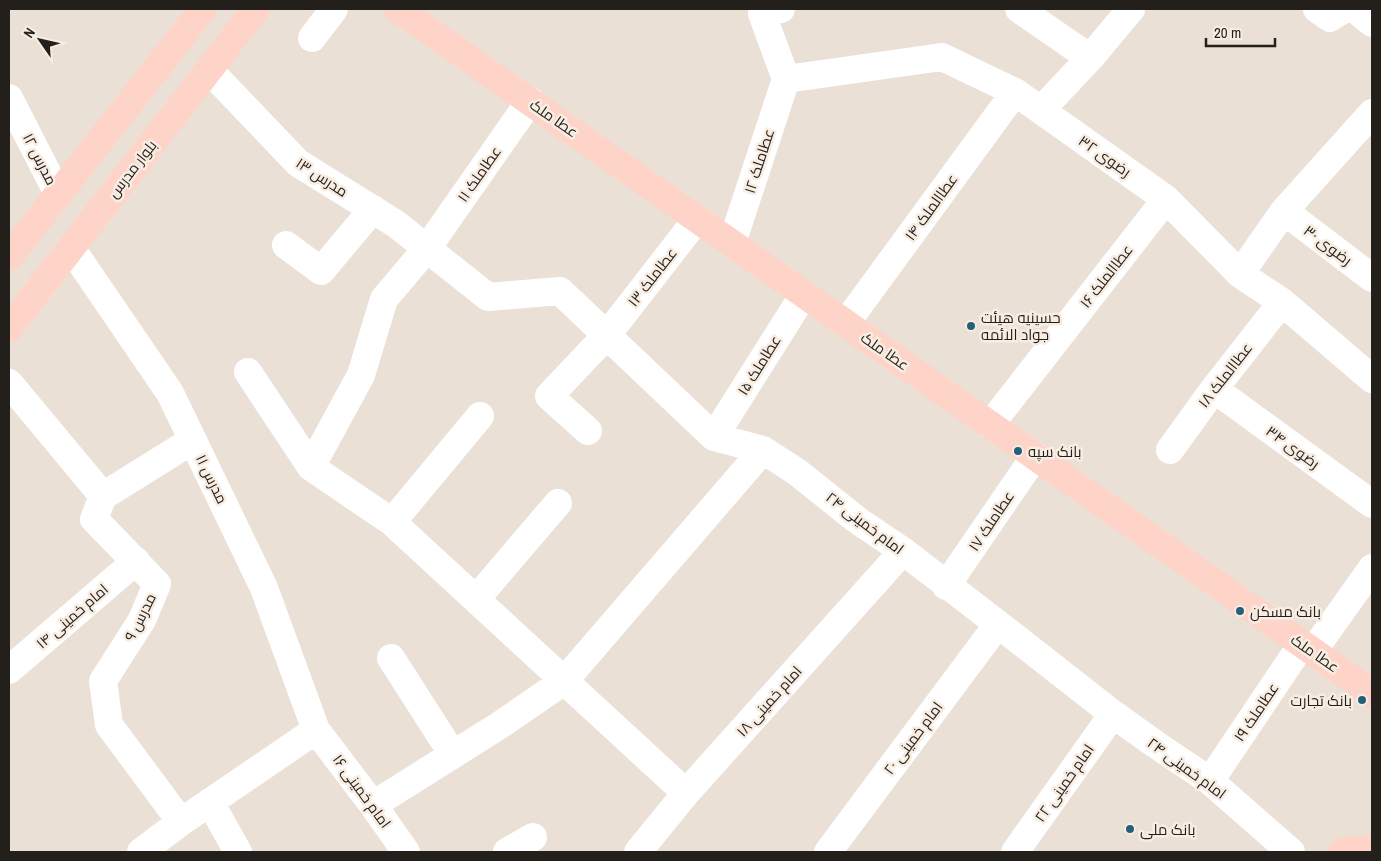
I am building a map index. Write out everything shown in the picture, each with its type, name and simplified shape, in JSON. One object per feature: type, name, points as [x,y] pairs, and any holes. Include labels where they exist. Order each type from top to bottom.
[{"type":"main road","name":"بلوار مدرس","points":[[9,328],[256,9]]},
{"type":"main road","name":"عطا ملک","points":[[398,9],[1372,693]]},
{"type":"main road","points":[[9,257],[199,11]]},
{"type":"main road","points":[[1342,852],[1372,848]]},
{"type":"street","points":[[312,38],[334,9]]},
{"type":"street","points":[[1019,9],[1090,58]]},
{"type":"street","points":[[1041,110],[1090,58],[1131,9]]},
{"type":"street","points":[[1317,9],[1330,18],[1344,9]]},
{"type":"street","points":[[1355,9],[1372,23]]},
{"type":"street","points":[[766,10],[786,79]]},
{"type":"street","name":"رضوی ۳۲","points":[[786,79],[942,56],[1015,92],[1166,199],[1240,274],[1282,302],[1372,379]]},
{"type":"street","name":"مدرس ۱۳","points":[[209,70],[298,163],[373,209],[428,247]]},
{"type":"street","name":"عطاملک ۱۲","points":[[732,243],[786,79]]},
{"type":"street","name":"عطاالملک ۱۴","points":[[846,323],[1015,92]]},
{"type":"street","name":"مدرس ۱۲","points":[[9,98],[58,194]]},
{"type":"street","name":"عطاملک ۱۱","points":[[311,467],[361,374],[384,299],[428,247],[530,101]]},
{"type":"street","points":[[1240,274],[1284,211],[1372,113]]},
{"type":"street","name":"عطاالملک ۱۶","points":[[990,424],[1166,199]]},
{"type":"street","points":[[286,245],[321,271],[373,209]]},
{"type":"street","name":"رضوی ۳۰","points":[[1284,211],[1372,278]]},
{"type":"street","name":"عطاملک ۱۳","points":[[588,431],[549,396],[606,335],[697,219]]},
{"type":"street","name":"امام خمینی ۲۴","points":[[428,247],[488,297],[560,291],[714,437],[763,450],[797,472],[857,520],[903,552],[1113,714],[1210,781],[1291,852]]},
{"type":"street","name":"مدرس ۱۱","points":[[71,248],[170,393],[264,588],[316,730]]},
{"type":"street","name":"عطاملک ۱۵","points":[[714,437],[804,294]]},
{"type":"street","name":"عطاالملک ۱۸","points":[[1170,450],[1214,389],[1282,302]]},
{"type":"street","points":[[248,372],[311,467],[392,522],[686,793]]},
{"type":"street","points":[[9,383],[103,496],[193,440]]},
{"type":"street","name":"رضوی ۳۴","points":[[1214,389],[1372,504]]},
{"type":"street","points":[[392,522],[480,416]]},
{"type":"street","points":[[373,805],[453,755],[564,681],[763,450]]},
{"type":"street","name":"عطاملک ۱۷","points":[[946,586],[1035,456]]},
{"type":"street","name":"مدرس ۹","points":[[103,496],[94,519],[157,584],[142,620],[103,681],[109,725],[180,822]]},
{"type":"street","points":[[476,599],[558,503]]},
{"type":"street","name":"امام خمینی ۱۸","points":[[638,852],[686,793],[903,552]]},
{"type":"street","name":"امام خمینی ۱۴","points":[[9,670],[136,561]]},
{"type":"street","name":"عطاملک ۱۹","points":[[1210,781],[1307,648],[1372,568]]},
{"type":"street","name":"امام خمینی ۲۰","points":[[828,852],[998,624]]},
{"type":"street","points":[[391,658],[453,755]]},
{"type":"street","name":"امام خمینی ۲۲","points":[[1015,852],[1113,714]]},
{"type":"street","points":[[141,852],[180,822],[316,730]]},
{"type":"street","name":"امام خمینی ۱۶","points":[[316,730],[406,852]]},
{"type":"street","points":[[210,802],[238,852]]},
{"type":"street","points":[[507,852],[533,838]]},
{"type":"place","name":"حسینیه هیئت جواد الائمه","points":[[971,326]]},
{"type":"place","name":"بانک سپه","points":[[1018,451]]},
{"type":"place","name":"بانک مسکن","points":[[1240,611]]},
{"type":"place","name":"بانک تجارت","points":[[1362,700]]},
{"type":"place","name":"بانک ملی","points":[[1130,829]]}]
